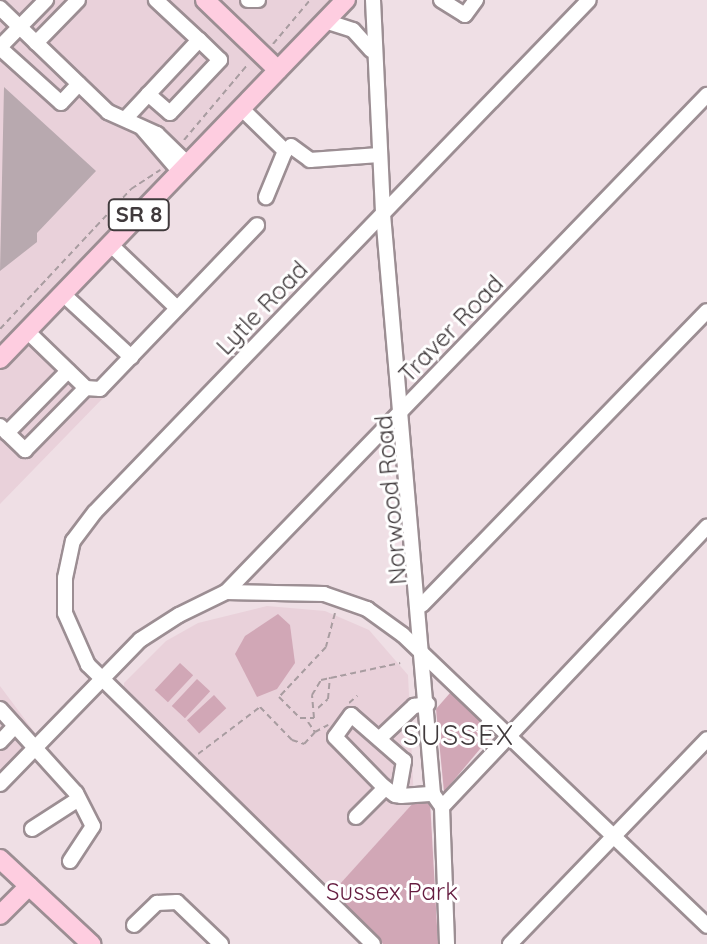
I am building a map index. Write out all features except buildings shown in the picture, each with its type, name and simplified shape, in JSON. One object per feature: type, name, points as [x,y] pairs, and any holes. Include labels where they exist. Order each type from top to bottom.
[{"type":"main road","points":[[205,0],[278,70],[346,0]]},
{"type":"main road","name":"SR 8","points":[[0,359],[111,245],[177,168],[278,70]]},
{"type":"main road","points":[[0,859],[91,944]]},
{"type":"main road","points":[[0,915],[29,886]]},
{"type":"street","points":[[46,0],[0,47],[61,103],[79,84]]},
{"type":"street","points":[[36,43],[78,0]]},
{"type":"street","points":[[148,94],[170,113],[220,60],[156,0]]},
{"type":"street","name":"Norwood Road","points":[[373,0],[371,50],[383,214],[405,408],[422,605],[422,652],[433,794]]},
{"type":"street","points":[[441,0],[465,15],[476,0]]},
{"type":"street","name":"Lytle Road","points":[[373,944],[101,679],[81,655],[65,613],[73,541],[589,0]]},
{"type":"street","points":[[0,8],[108,112],[142,128],[177,168]]},
{"type":"street","points":[[325,21],[353,30],[371,50]]},
{"type":"street","points":[[126,118],[199,40]]},
{"type":"street","name":"Traver Road","points":[[226,592],[707,95]]},
{"type":"street","points":[[241,108],[285,151],[266,197]]},
{"type":"street","points":[[291,146],[310,160],[379,155]]},
{"type":"street","points":[[27,331],[86,388],[100,389],[257,225]]},
{"type":"street","points":[[111,245],[177,308]]},
{"type":"street","points":[[63,294],[131,357]]},
{"type":"street","points":[[422,605],[707,311]]},
{"type":"street","points":[[68,371],[4,429],[25,450],[86,388]]},
{"type":"street","points":[[442,807],[707,527]]},
{"type":"street","points":[[0,784],[140,640],[226,592],[324,594],[367,609],[422,652],[707,926]]},
{"type":"street","points":[[380,738],[414,706],[428,704]]},
{"type":"street","points":[[0,709],[36,746],[93,826],[70,861]]},
{"type":"street","points":[[356,817],[391,792],[406,765],[353,714],[334,734],[391,792],[433,794],[442,807],[447,944]]},
{"type":"street","points":[[0,742],[15,726]]},
{"type":"street","points":[[510,944],[707,739]]},
{"type":"street","points":[[32,829],[77,800]]},
{"type":"street","points":[[134,925],[157,903],[177,902],[221,944]]},
{"type":"path","points":[[268,43],[281,39],[310,0]]},
{"type":"path","points":[[179,146],[250,61]]},
{"type":"path","points":[[0,329],[131,189],[177,168]]},
{"type":"path","points":[[315,732],[308,721],[279,697],[326,647],[335,613]]},
{"type":"path","points":[[317,709],[314,686],[330,677],[400,663]]},
{"type":"path","points":[[308,721],[328,699],[330,677]]},
{"type":"path","points":[[340,713],[357,696]]},
{"type":"path","points":[[194,757],[260,707],[292,740],[304,744],[331,722]]},
{"type":"shaded area","points":[[0,0],[346,0],[31,329],[103,398],[0,504]]},
{"type":"shaded area","points":[[267,606],[325,611],[369,630],[408,675],[414,802],[334,891],[124,692],[124,683],[166,641],[198,623]]},
{"type":"shaded area","points":[[0,686],[41,741],[0,784]]},
{"type":"green space","points":[[278,614],[290,625],[295,663],[277,689],[257,697],[235,654],[245,636]]},
{"type":"green space","points":[[180,663],[193,675],[168,702],[155,690]]},
{"type":"green space","points":[[197,679],[210,691],[185,718],[172,706]]},
{"type":"green space","points":[[450,693],[469,703],[490,737],[444,792],[436,709]]},
{"type":"green space","points":[[214,695],[226,708],[199,733],[187,720]]},
{"type":"green space","name":"Sussex Park","points":[[430,801],[438,944],[383,944],[330,895],[414,802]]},
{"type":"district","name":"SUSSEX","points":[[459,735]]}]
